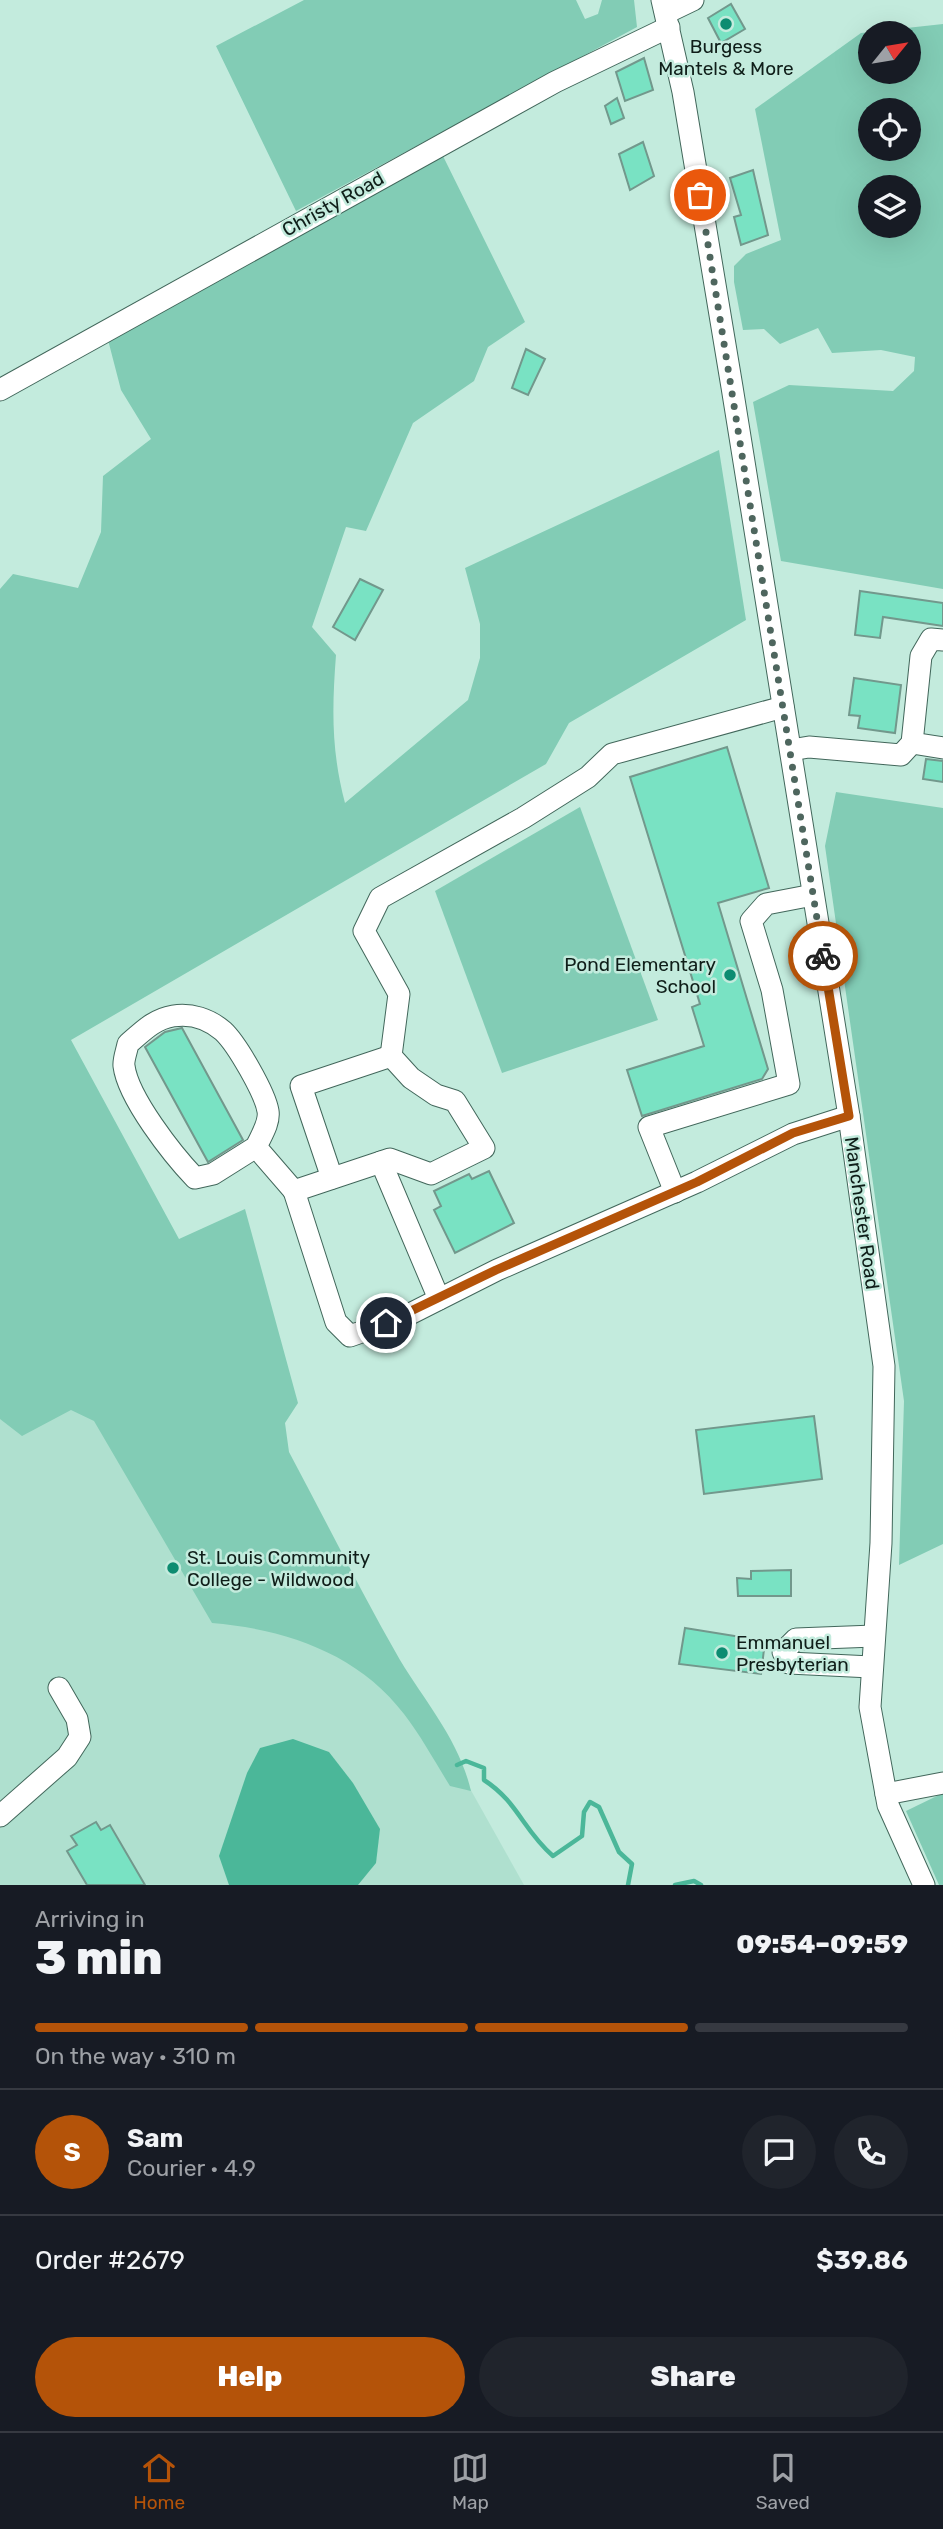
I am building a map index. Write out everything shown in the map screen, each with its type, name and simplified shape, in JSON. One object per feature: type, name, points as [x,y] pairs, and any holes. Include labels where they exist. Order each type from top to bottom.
[{"type":"street","name":"Christy Road","points":[[0,390],[555,82],[666,13],[693,0]]},
{"type":"street","name":"Manchester Road","points":[[666,13],[683,92],[791,750],[849,1116],[884,1366],[881,1543],[871,1667],[873,1735],[886,1794],[902,1839],[924,1885]]},
{"type":"street","points":[[791,750],[809,747],[901,755],[912,743],[921,656],[931,639],[943,640]]},
{"type":"street","points":[[293,1191],[390,1159],[431,1174],[484,1148],[455,1101],[436,1095],[411,1078],[391,1056],[399,994],[364,931],[380,898],[523,818],[589,777],[612,754],[783,706]]},
{"type":"street","points":[[912,743],[943,748]]},
{"type":"street","points":[[675,1192],[649,1127],[789,1084],[772,990],[751,921],[766,904],[813,895]]},
{"type":"street","points":[[174,1016],[198,1016],[224,1032],[251,1073],[268,1110],[267,1122],[256,1147],[213,1174],[195,1178],[172,1154],[143,1110],[124,1066],[128,1044],[156,1020],[174,1016]]},
{"type":"street","points":[[332,1178],[301,1086],[391,1056]]},
{"type":"street","points":[[256,1147],[293,1191],[337,1322],[350,1336],[404,1317],[496,1270],[675,1192],[793,1133],[849,1116]]},
{"type":"street","points":[[381,1162],[439,1299]]},
{"type":"street","points":[[871,1667],[789,1663],[783,1652],[796,1639],[874,1636]]},
{"type":"street","points":[[0,1816],[67,1757],[80,1737],[77,1719],[59,1688]]},
{"type":"street","points":[[886,1794],[943,1783]]},
{"type":"shaded area","points":[[304,0],[576,0],[585,19],[598,14],[602,0],[634,0],[637,27],[296,211],[216,46]]},
{"type":"shaded area","points":[[943,24],[943,589],[781,561],[753,402],[789,385],[893,391],[914,371],[915,357],[881,350],[832,353],[818,328],[780,344],[764,329],[743,330],[734,282],[734,266],[746,254],[781,240],[755,109],[858,35],[858,84],[921,84],[921,26]]},
{"type":"shaded area","points":[[441,152],[525,322],[488,347],[474,381],[413,423],[366,531],[346,527],[312,627],[336,655],[334,729],[337,765],[345,803],[468,700],[480,658],[480,624],[465,568],[719,450],[746,620],[569,723],[546,764],[71,1040],[179,1239],[245,1209],[298,1403],[285,1423],[289,1452],[400,1660],[450,1738],[466,1772],[471,1791],[450,1786],[404,1714],[365,1675],[342,1660],[292,1638],[212,1623],[94,1421],[71,1410],[22,1436],[0,1419],[0,589],[13,574],[78,588],[101,532],[103,476],[151,439],[121,390],[107,336]]},
{"type":"shaded area","points":[[836,792],[943,808],[943,1544],[899,1565],[904,1401],[825,846]]},
{"type":"shaded area","points":[[580,807],[658,1020],[502,1073],[435,891]]},
{"type":"shaded area","name":"St. Louis Community College - Wildwood","points":[[180,1271],[524,1885],[0,1885],[0,1372]]},
{"type":"shaded area","points":[[293,1739],[329,1752],[353,1783],[380,1829],[376,1863],[358,1885],[229,1885],[219,1856],[247,1773],[260,1748]]},
{"type":"shaded area","points":[[943,1793],[943,1885],[939,1885],[906,1811]]},
{"type":"building","name":"Burgess Mantels & More","points":[[731,4],[745,29],[721,43],[708,18]]},
{"type":"building","points":[[644,58],[653,90],[625,101],[616,72]]},
{"type":"building","points":[[617,98],[624,118],[611,124],[605,106]]},
{"type":"building","points":[[643,142],[654,176],[630,190],[619,154]]},
{"type":"building","points":[[753,170],[768,235],[741,245],[734,217],[741,215],[730,178]]},
{"type":"building","points":[[526,349],[545,359],[528,395],[512,388]]},
{"type":"building","points":[[360,579],[383,590],[355,640],[333,627]]},
{"type":"building","points":[[860,591],[943,603],[943,626],[883,617],[880,638],[855,635]]},
{"type":"building","points":[[854,678],[901,685],[895,733],[858,728],[860,716],[849,715]]},
{"type":"building","points":[[727,747],[769,888],[718,903],[768,1069],[762,1079],[642,1116],[627,1070],[704,1046],[692,1007],[700,1004],[630,777]]},
{"type":"building","points":[[926,759],[943,761],[943,782],[923,779]]},
{"type":"building","points":[[182,1028],[243,1140],[208,1162],[145,1047],[165,1032]]},
{"type":"building","points":[[489,1171],[514,1223],[455,1253],[434,1210],[441,1206],[434,1191],[469,1174],[472,1179]]},
{"type":"building","points":[[814,1416],[822,1479],[704,1494],[696,1430]]},
{"type":"building","points":[[791,1570],[791,1596],[738,1596],[737,1578],[751,1579],[751,1571]]},
{"type":"building","name":"Emmanuel Presbyterian","points":[[685,1628],[765,1641],[761,1674],[679,1664]]},
{"type":"building","points":[[96,1822],[101,1830],[110,1825],[145,1885],[87,1885],[67,1851],[77,1845],[71,1836]]},
{"type":"waterway","points":[[457,1765],[466,1761],[484,1768],[484,1780],[505,1798],[553,1856],[582,1836],[584,1812],[590,1802],[599,1807],[619,1852],[632,1864],[628,1885]]},
{"type":"waterway","points":[[675,1885],[694,1881],[701,1885]]},
{"type":"way so far","points":[[700,195],[823,956]]},
{"type":"place","name":"Burgess Mantels & More","points":[[726,24]]},
{"type":"place","name":"Pond Elementary School","points":[[730,975]]},
{"type":"place","name":"St. Louis Community College - Wildwood","points":[[173,1568]]},
{"type":"place","name":"Emmanuel Presbyterian","points":[[722,1653]]},
{"type":"route","points":[[386,1323],[404,1317],[496,1270],[697,1182],[793,1133],[849,1116],[823,956]]}]
